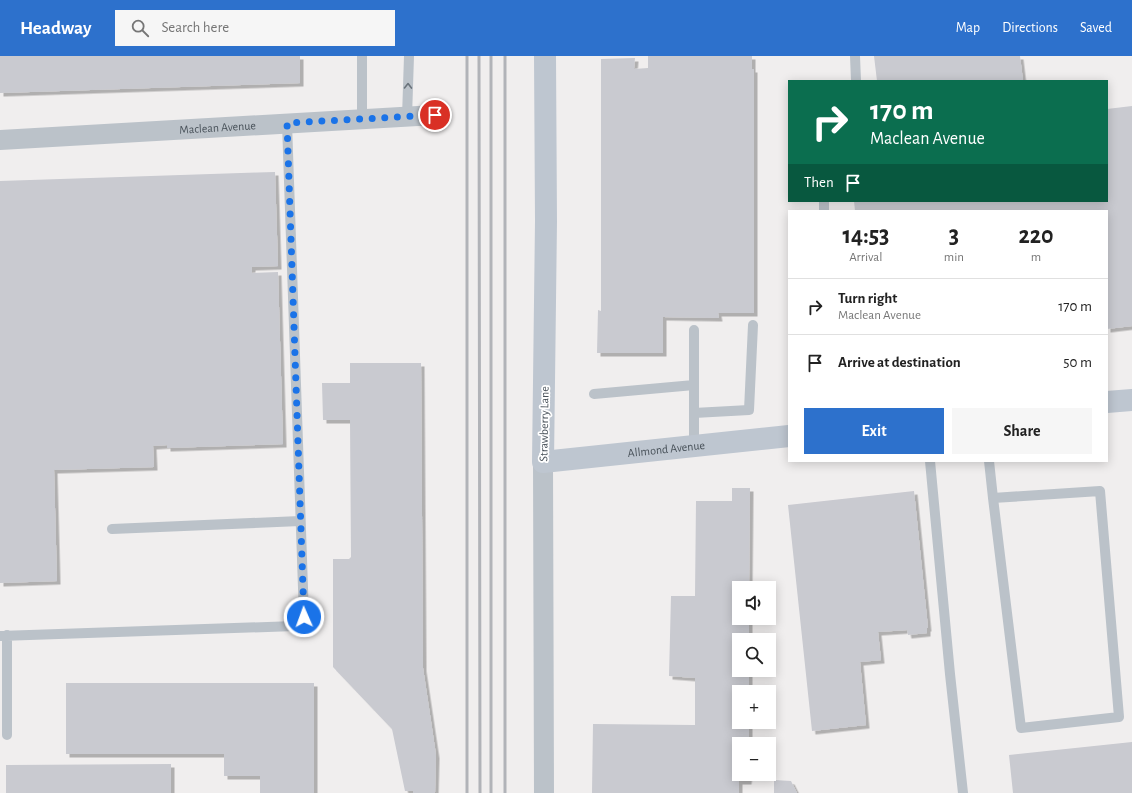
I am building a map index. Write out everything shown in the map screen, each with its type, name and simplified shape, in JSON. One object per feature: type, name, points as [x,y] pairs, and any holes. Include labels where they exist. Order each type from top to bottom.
[{"type":"street","name":"Strawberry Lane","points":[[544,793],[543,462],[546,221],[545,56]]},
{"type":"street","name":"Maclean Avenue","points":[[0,140],[435,115]]},
{"type":"street","points":[[1108,402],[1132,400]]},
{"type":"street","name":"Allmond Avenue","points":[[543,462],[788,436]]},
{"type":"lane","points":[[362,56],[362,119]]},
{"type":"lane","points":[[407,117],[408,56]]},
{"type":"lane","points":[[854,56],[856,80]]},
{"type":"lane","points":[[7,735],[4,636],[295,626],[304,617],[287,123]]},
{"type":"lane","points":[[694,412],[749,410],[753,325]]},
{"type":"lane","points":[[694,330],[694,446]]},
{"type":"lane","points":[[594,394],[694,385]]},
{"type":"lane","points":[[930,462],[963,793]]},
{"type":"lane","points":[[989,462],[993,498],[1021,728],[1120,717],[1100,491],[993,498]]},
{"type":"lane","points":[[112,529],[300,521]]},
{"type":"building","points":[[0,56],[300,56],[300,83],[0,93]]},
{"type":"building","points":[[648,56],[752,56],[752,69],[754,69],[754,313],[718,313],[719,318],[663,317],[663,353],[597,353],[598,310],[601,311],[601,59],[635,58],[634,69],[648,68]]},
{"type":"building","points":[[874,56],[1020,56],[1023,80],[877,80]]},
{"type":"building","points":[[1132,106],[1132,326],[1108,329],[1108,210],[855,210],[854,202],[1108,202],[1108,109]]},
{"type":"building","points":[[275,172],[278,266],[252,267],[252,273],[278,272],[283,444],[167,448],[167,445],[153,446],[154,467],[54,470],[57,581],[0,583],[0,181]]},
{"type":"building","points":[[350,363],[421,363],[423,668],[436,755],[435,793],[413,793],[413,791],[405,791],[392,729],[333,667],[333,559],[349,559],[351,557],[350,420],[323,420],[322,383],[350,383]]},
{"type":"building","points":[[732,488],[750,488],[749,581],[732,581],[732,625],[749,625],[749,633],[732,633],[732,677],[749,677],[749,685],[732,685],[732,729],[749,729],[749,737],[732,737],[732,781],[739,781],[739,793],[592,793],[593,724],[695,725],[695,678],[669,676],[671,596],[695,596],[696,501],[732,501]]},
{"type":"building","points":[[914,491],[928,628],[927,633],[908,635],[907,630],[878,632],[881,660],[860,662],[866,725],[812,731],[788,505]]},
{"type":"building","points":[[66,683],[314,683],[314,793],[260,793],[260,776],[224,776],[224,754],[66,754]]},
{"type":"building","points":[[1132,742],[1132,793],[1013,793],[1009,755]]},
{"type":"building","points":[[171,764],[171,793],[6,793],[6,765]]},
{"type":"building","points":[[776,780],[791,781],[797,793],[774,793],[774,781]]},
{"type":"railway","points":[[467,56],[467,793]]},
{"type":"railway","points":[[479,56],[480,793]]},
{"type":"railway","points":[[491,56],[491,793]]},
{"type":"railway","points":[[505,56],[505,793]]},
{"type":"route","points":[[304,617],[287,123],[435,115]]}]
